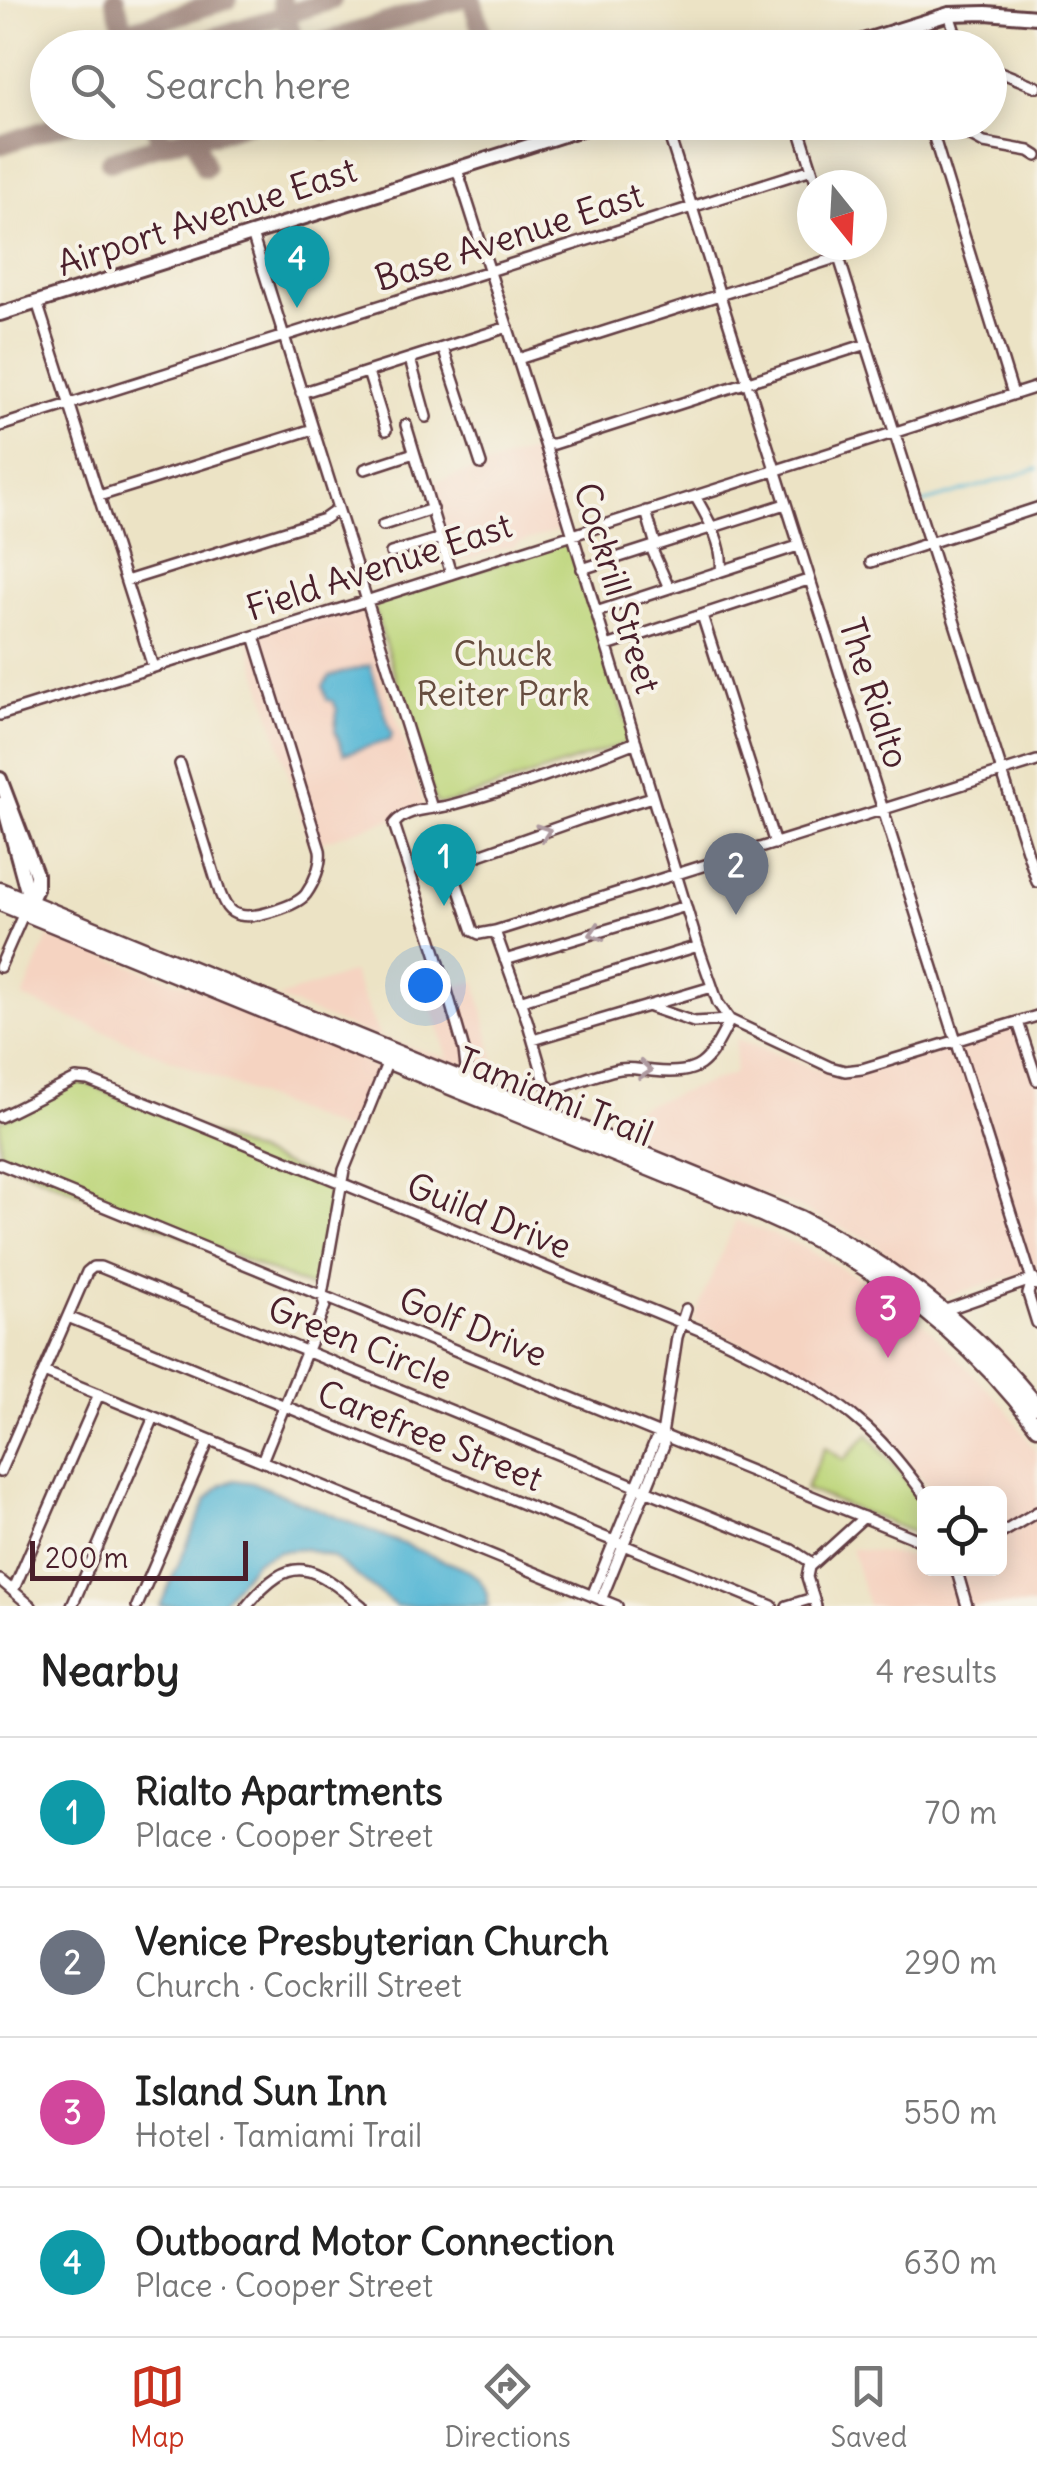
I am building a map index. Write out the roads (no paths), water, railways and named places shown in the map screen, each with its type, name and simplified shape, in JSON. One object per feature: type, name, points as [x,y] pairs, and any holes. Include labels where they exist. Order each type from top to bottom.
[{"type":"main road","name":"Tamiami Trail","points":[[0,890],[27,907],[388,1061],[459,1084]]},
{"type":"main road","name":"Tamiami Trail","points":[[0,903],[27,907],[800,1218],[872,1257],[997,1359],[1035,1415]]},
{"type":"street","points":[[949,14],[954,30]]},
{"type":"street","points":[[898,30],[949,14],[1037,16]]},
{"type":"street","points":[[1007,75],[1037,87]]},
{"type":"street","name":"Airport Avenue East","points":[[0,314],[549,140]]},
{"type":"street","name":"The Rialto","points":[[671,140],[808,580],[1035,1281],[1028,1294],[1037,1321]]},
{"type":"street","points":[[803,140],[812,169]]},
{"type":"street","points":[[935,140],[1013,394]]},
{"type":"street","points":[[978,140],[1037,156]]},
{"type":"street","name":"Base Avenue East","points":[[0,426],[812,169]]},
{"type":"street","name":"Cockrill Street","points":[[457,170],[698,946],[721,1010],[730,1020]]},
{"type":"street","points":[[252,234],[432,808]]},
{"type":"street","points":[[518,359],[830,260]]},
{"type":"street","points":[[840,260],[1037,882]]},
{"type":"street","points":[[37,302],[154,667]]},
{"type":"street","points":[[301,393],[508,327]]},
{"type":"street","points":[[545,444],[867,344]]},
{"type":"street","points":[[442,348],[481,464]]},
{"type":"street","points":[[410,359],[426,418]]},
{"type":"street","points":[[368,372],[386,430]]},
{"type":"street","name":"Field Avenue East","points":[[0,714],[1037,387]]},
{"type":"street","points":[[406,424],[452,574]]},
{"type":"street","points":[[98,496],[312,429]]},
{"type":"street","points":[[365,469],[414,453]]},
{"type":"street","points":[[694,496],[713,528],[722,563],[720,571]]},
{"type":"street","points":[[582,569],[784,504]]},
{"type":"street","points":[[871,562],[1037,508]]},
{"type":"street","points":[[126,581],[324,519],[338,509]]},
{"type":"street","points":[[382,525],[432,509]]},
{"type":"street","points":[[646,512],[653,552],[669,588]]},
{"type":"street","points":[[391,553],[440,538]]},
{"type":"street","points":[[596,612],[798,546]]},
{"type":"street","points":[[607,646],[808,580]]},
{"type":"street","points":[[702,614],[775,844]]},
{"type":"street","points":[[180,764],[226,906],[240,916],[250,916],[295,904],[306,894],[321,859],[320,850],[254,636]]},
{"type":"street","points":[[459,1084],[466,1068],[464,1050],[394,824],[398,818],[464,802],[636,742]]},
{"type":"street","points":[[652,797],[452,866],[473,931],[479,934],[495,930],[1037,762]]},
{"type":"street","points":[[0,782],[37,882],[0,967]]},
{"type":"street","points":[[505,960],[686,906]]},
{"type":"street","points":[[495,930],[546,1086],[551,1091],[621,1069],[668,1072],[698,1066],[710,1056],[730,1020]]},
{"type":"street","points":[[520,1000],[698,946]]},
{"type":"street","points":[[533,1040],[712,987]]},
{"type":"street","points":[[648,1006],[694,1022],[730,1020],[845,1072],[1037,1016]]},
{"type":"street","points":[[1018,1022],[1037,1080]]},
{"type":"street","points":[[262,1461],[325,1306],[322,1294],[340,1184],[388,1061]]},
{"type":"street","name":"Guild Drive","points":[[0,1117],[72,1080],[84,1079],[760,1358],[844,1409],[881,1442],[917,1486]]},
{"type":"street","name":"Golf Drive","points":[[0,1164],[917,1539]]},
{"type":"street","name":"Green Circle","points":[[0,1472],[89,1269],[100,1266],[792,1550],[812,1564]]},
{"type":"street","points":[[938,1313],[1035,1281]]},
{"type":"street","points":[[597,1598],[613,1540],[664,1445],[662,1435],[686,1310]]},
{"type":"street","name":"Carefree Street","points":[[68,1317],[772,1606]]},
{"type":"street","points":[[44,1372],[616,1606]]},
{"type":"street","points":[[13,1591],[99,1394]]},
{"type":"street","points":[[72,1606],[154,1417]]},
{"type":"street","points":[[137,1606],[210,1440]]},
{"type":"street","points":[[597,1598],[624,1545],[641,1488]]},
{"type":"street","points":[[1007,1530],[1037,1512]]},
{"type":"street","points":[[787,1606],[814,1602],[808,1570],[864,1517]]},
{"type":"street","points":[[247,1606],[270,1580],[302,1570],[323,1575],[362,1606]]},
{"type":"street","points":[[958,1576],[967,1606]]},
{"type":"street","points":[[0,1580],[31,1606]]},
{"type":"water","points":[[370,665],[392,735],[390,740],[344,754],[335,731],[337,710],[333,701],[327,700],[323,686],[330,676]]},
{"type":"water","points":[[234,1480],[254,1483],[469,1571],[483,1586],[488,1606],[396,1606],[332,1557],[306,1549],[279,1551],[256,1561],[218,1606],[160,1606],[207,1499],[221,1485]]},
{"type":"waterway","points":[[923,503],[1037,469]]},
{"type":"place","name":"Outboard Motor Connection","points":[[297,308]]},
{"type":"place","name":"Rialto Apartments","points":[[444,906]]},
{"type":"place","name":"Venice Presbyterian Church","points":[[736,915]]},
{"type":"place","name":"Island Sun Inn","points":[[888,1358]]},
{"type":"park label","name":"Chuck Reiter Park","points":[[503,674]]}]
